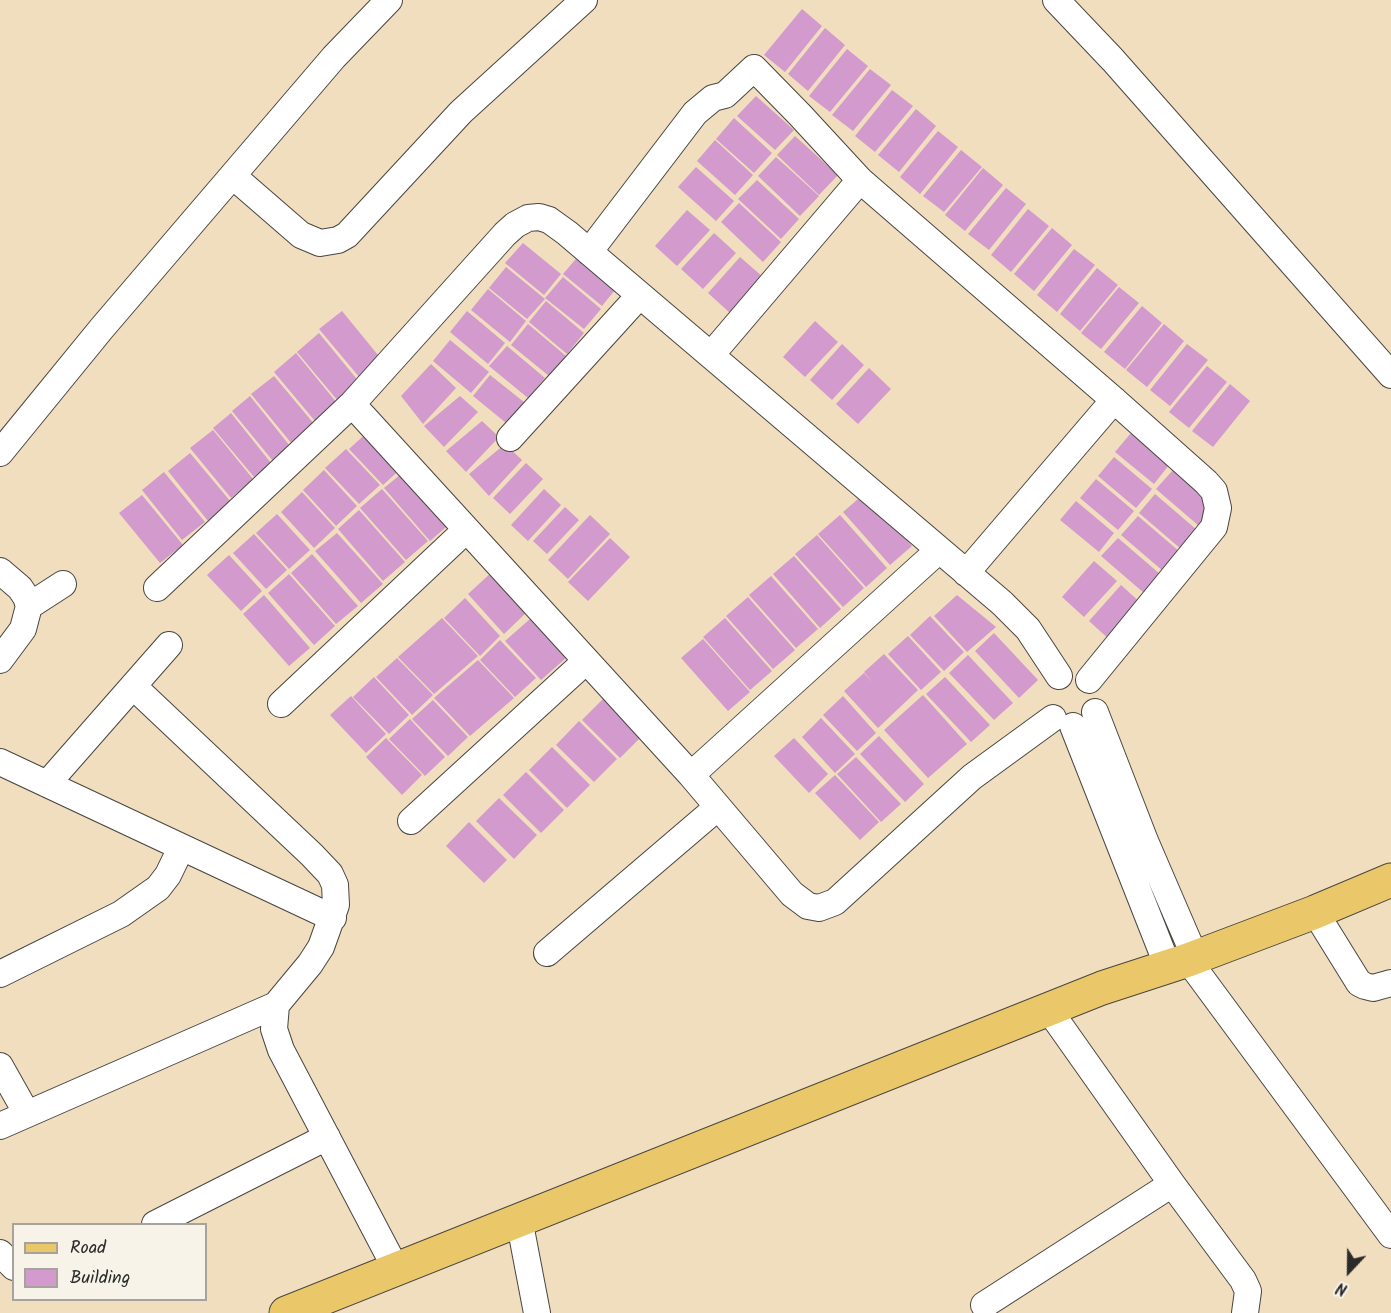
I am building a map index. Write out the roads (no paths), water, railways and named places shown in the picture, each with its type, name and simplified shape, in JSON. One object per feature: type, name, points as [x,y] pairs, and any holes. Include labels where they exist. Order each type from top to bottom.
[{"type":"main road","points":[[286,1313],[1102,987],[1183,961],[1315,912],[1391,880]]},
{"type":"street","points":[[0,453],[102,328],[334,57],[389,0]]},
{"type":"street","points":[[233,176],[301,235],[320,243],[338,240],[347,234],[461,112],[584,0]]},
{"type":"street","points":[[1056,0],[1113,60],[1391,375]]},
{"type":"street","points":[[590,252],[695,113],[713,98],[725,95],[754,68],[860,180],[1206,482],[1217,499],[1217,519],[1209,534],[1089,680]]},
{"type":"street","points":[[711,355],[860,180]]},
{"type":"street","points":[[156,588],[352,404],[505,234],[528,218],[539,217],[549,220],[590,252],[1002,603],[1028,629],[1059,676]]},
{"type":"street","points":[[510,438],[640,295]]},
{"type":"street","points":[[966,573],[1114,400]]},
{"type":"street","points":[[352,404],[691,775],[792,894],[808,906],[828,907],[835,902],[972,777],[1063,722],[1081,724],[1089,719],[1095,712],[1098,701],[1096,690],[1089,680],[1070,673],[1059,676],[1050,684],[1045,695],[1046,708],[1063,722],[1183,961],[1391,1235]]},
{"type":"street","points":[[281,704],[466,530]]},
{"type":"street","points":[[691,775],[939,550]]},
{"type":"street","points":[[0,571],[20,588],[26,597],[28,606],[23,629],[0,660]]},
{"type":"street","points":[[28,606],[63,584]]},
{"type":"street","points":[[47,784],[170,645]]},
{"type":"street","points":[[411,822],[586,661]]},
{"type":"street","points":[[133,686],[312,855],[330,874],[335,885],[336,895],[328,930],[310,964],[276,1005],[273,1029],[396,1269]]},
{"type":"street","points":[[1095,712],[1145,841],[1183,961]]},
{"type":"street","points":[[0,762],[47,784],[175,860],[328,930]]},
{"type":"street","points":[[547,953],[718,807]]},
{"type":"street","points":[[0,974],[121,914],[158,888],[175,860]]},
{"type":"street","points":[[1315,912],[1359,983],[1373,988],[1391,983]]},
{"type":"street","points":[[0,1126],[276,1005]]},
{"type":"street","points":[[1049,1010],[1243,1280],[1248,1291],[1245,1313]]},
{"type":"street","points":[[0,1066],[27,1114]]},
{"type":"street","points":[[157,1223],[327,1137]]},
{"type":"street","points":[[984,1305],[1172,1184]]},
{"type":"street","points":[[519,1219],[537,1313]]},
{"type":"street","points":[[0,1253],[12,1265]]}]
